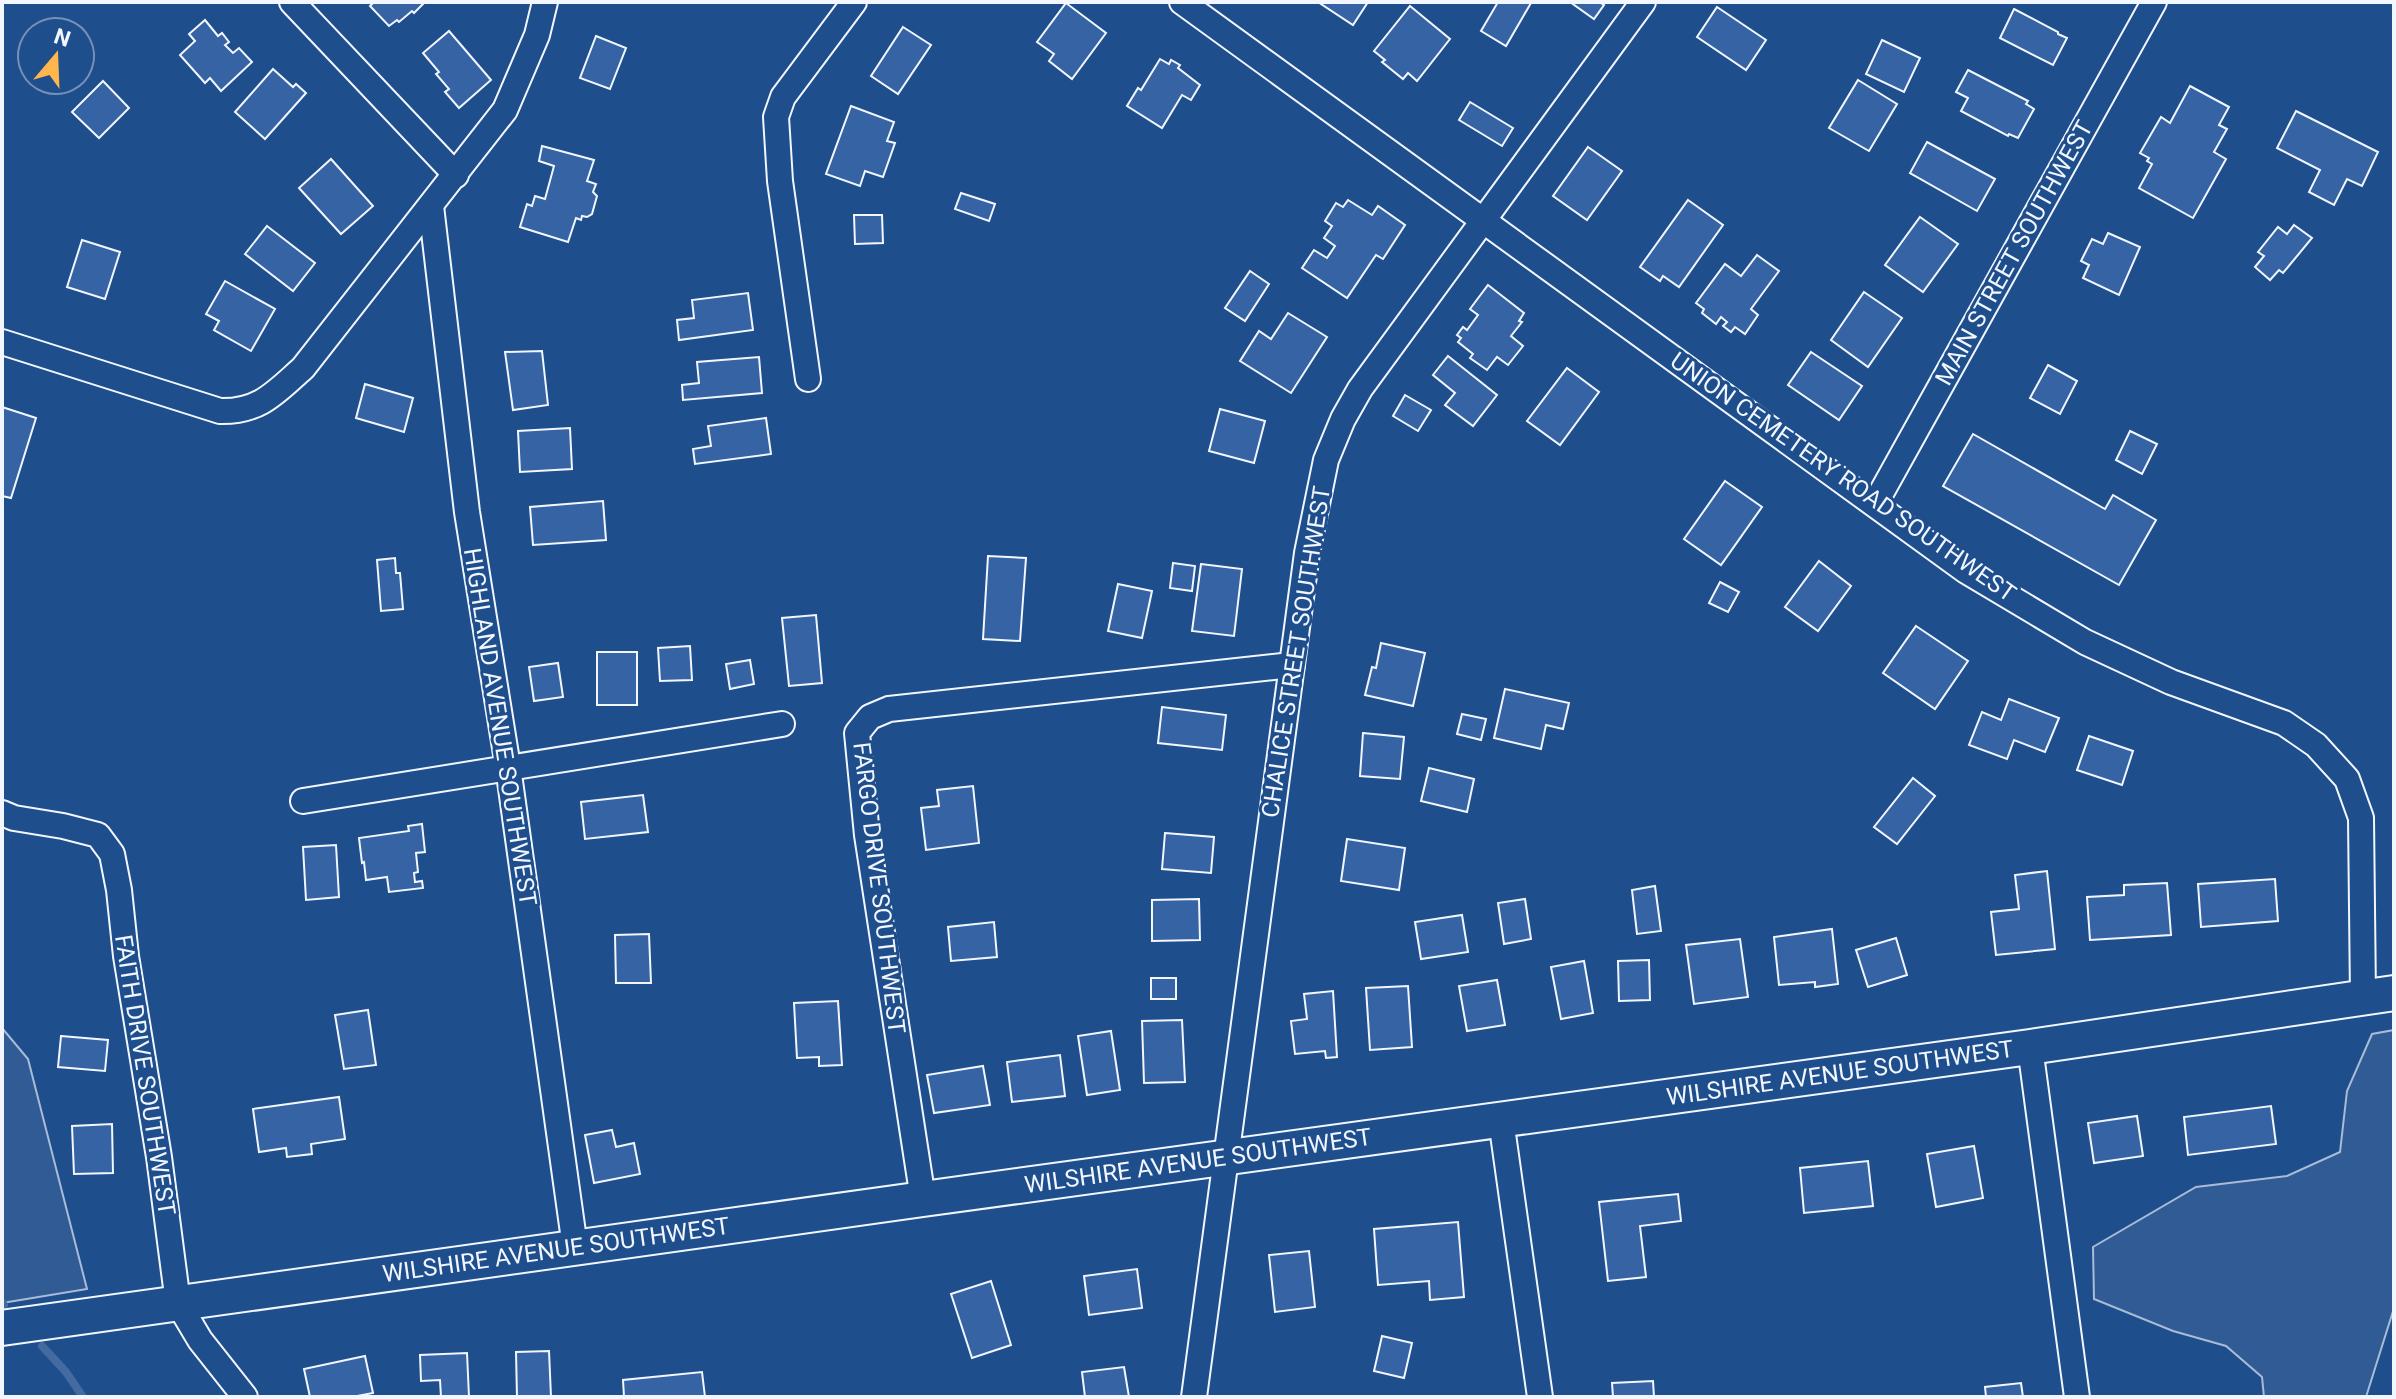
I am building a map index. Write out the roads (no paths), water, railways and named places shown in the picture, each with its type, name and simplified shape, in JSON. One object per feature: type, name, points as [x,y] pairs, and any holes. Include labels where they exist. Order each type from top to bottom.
[{"type":"street","points":[[292,2],[456,175]]},
{"type":"street","points":[[2,342],[220,411],[239,411],[263,403],[303,368],[505,110],[537,35],[545,2]]},
{"type":"street","points":[[808,379],[780,181],[776,117],[783,97],[854,2]]},
{"type":"street","name":"UNION CEMETERY ROAD SOUTHWEST","points":[[1182,2],[1966,571],[2085,642],[2171,682],[2284,723],[2316,745],[2347,779],[2361,818],[2379,995]]},
{"type":"street","name":"CHALICE STREET SOUTHWEST","points":[[1194,1397],[1307,553],[1326,460],[1360,389],[1643,2]]},
{"type":"street","name":"MAIN STREET SOUTHWEST","points":[[1875,504],[2154,2]]},
{"type":"street","name":"HIGHLAND AVENUE SOUTHWEST","points":[[431,206],[467,512],[508,767],[575,1247]]},
{"type":"street","name":"FARGO DRIVE SOUTHWEST","points":[[923,1199],[867,835],[857,733],[870,717],[889,709],[1292,665]]},
{"type":"street","points":[[303,801],[782,724]]},
{"type":"street","name":"FAITH DRIVE SOUTHWEST","points":[[2,813],[98,835],[112,854],[159,1157],[178,1303],[200,1340],[245,1397]]},
{"type":"street","name":"WILSHIRE AVENUE SOUTHWEST","points":[[2,1328],[2030,1047],[2379,995]]},
{"type":"street","points":[[2030,1047],[2077,1397]]},
{"type":"street","points":[[1501,1120],[1540,1397]]},
{"type":"waterway","points":[[42,1346],[66,1372],[83,1397]]}]
